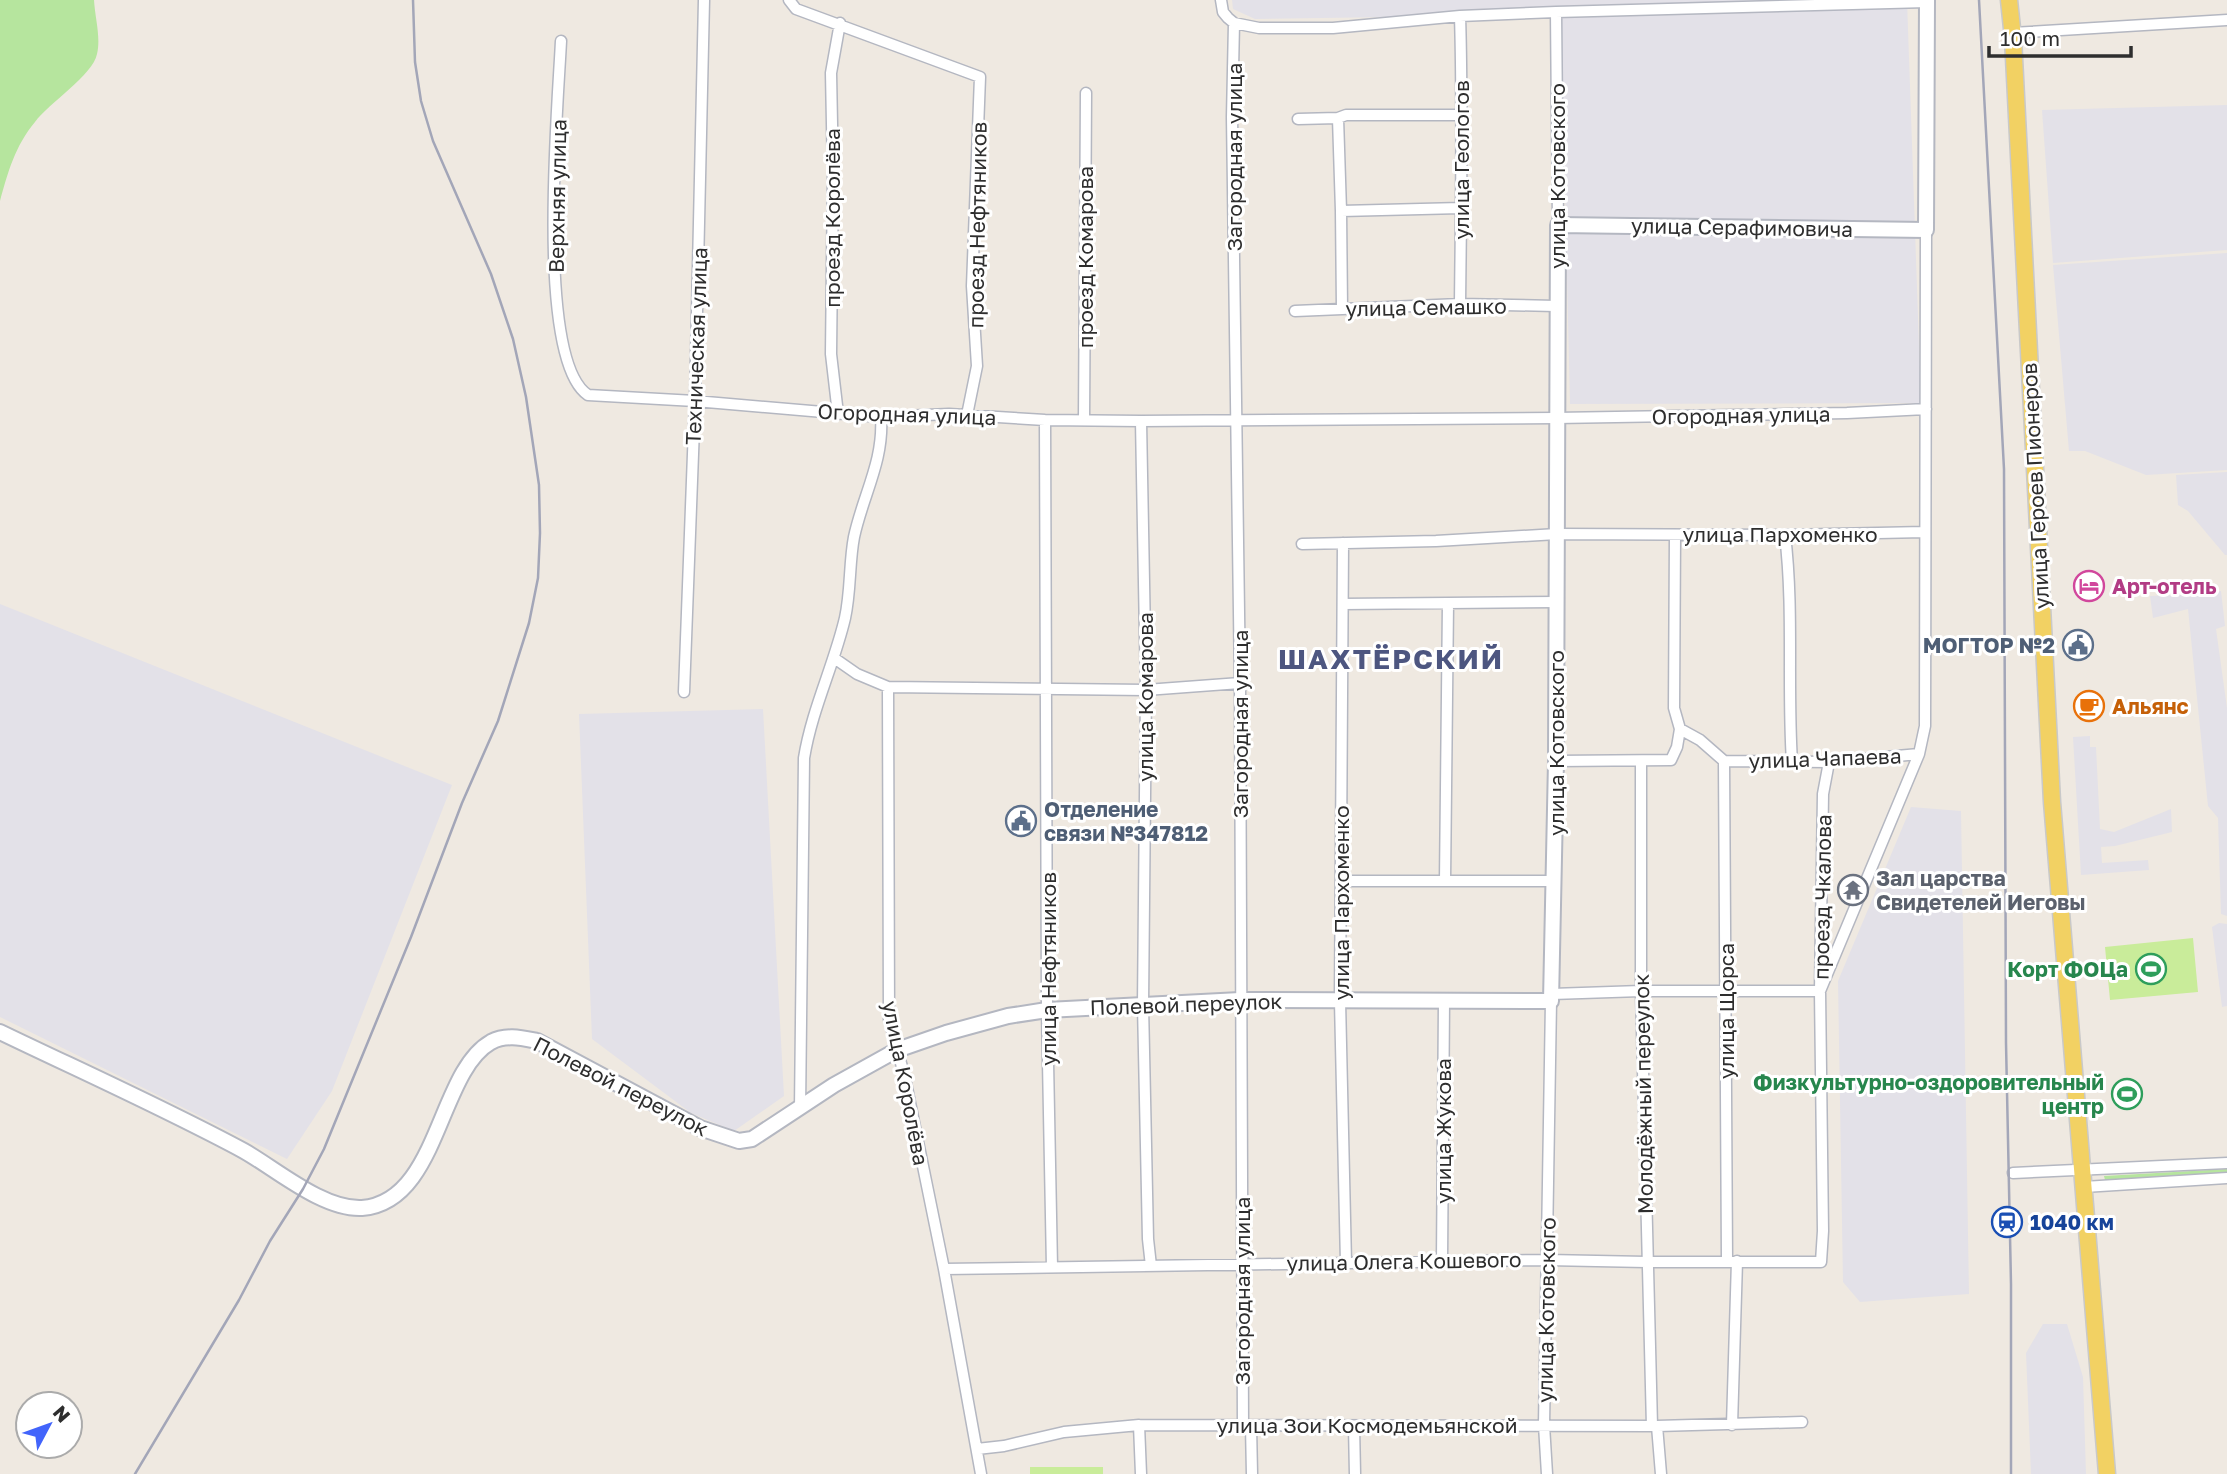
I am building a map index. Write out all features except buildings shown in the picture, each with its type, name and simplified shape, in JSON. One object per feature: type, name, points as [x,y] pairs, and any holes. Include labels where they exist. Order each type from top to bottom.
[{"type":"main road","name":"улица Героев Пионеров","points":[[2009,0],[2051,789],[2107,1474]]},
{"type":"street","name":"Техническая улица","points":[[684,692],[695,401],[704,0]]},
{"type":"street","points":[[789,0],[796,9],[840,23]]},
{"type":"street","points":[[1221,0],[1223,12],[1234,23],[1259,28],[1333,28],[1460,16],[1556,12],[1927,1],[1924,533],[1926,691],[1925,726],[1919,754]]},
{"type":"street","name":"улица Котовского","points":[[1547,1474],[1544,1425],[1555,881],[1557,601],[1556,12]]},
{"type":"street","name":"улица Геологов","points":[[1460,16],[1463,115],[1460,304]]},
{"type":"street","points":[[2012,33],[2227,20]]},
{"type":"street","name":"проезд Нефтяников","points":[[840,23],[980,77],[972,286],[977,366],[967,415]]},
{"type":"street","name":"проезд Королёва","points":[[838,414],[831,354],[831,73],[840,23]]},
{"type":"street","name":"Загородная улица","points":[[1234,23],[1232,117],[1240,682],[1243,1263],[1247,1426],[1252,1474]]},
{"type":"street","name":"Верхняя улица","points":[[561,41],[553,254],[559,324],[573,379],[580,390]]},
{"type":"street","name":"проезд Комарова","points":[[1084,420],[1086,93]]},
{"type":"street","points":[[1298,119],[1338,118],[1346,115],[1463,115]]},
{"type":"street","points":[[1338,118],[1342,308]]},
{"type":"street","points":[[1341,211],[1461,208]]},
{"type":"street","name":"улица Серафимовича","points":[[1558,225],[1926,230]]},
{"type":"street","name":"улица Семашко","points":[[1296,311],[1460,304],[1556,306]]},
{"type":"street","name":"Огородная улица","points":[[580,390],[587,395],[599,397],[695,401],[881,417],[967,415],[1045,420],[1556,418],[1926,409]]},
{"type":"street","points":[[800,1109],[804,758],[811,725],[845,616],[854,537],[880,453],[881,417]]},
{"type":"street","name":"улица Нефтяников","points":[[1045,420],[1047,1010],[1052,1267]]},
{"type":"street","name":"улица Комарова","points":[[1141,421],[1146,690],[1143,1005],[1148,1240],[1151,1266]]},
{"type":"street","name":"улица Пархоменко","points":[[1302,544],[1436,541],[1557,534],[1924,533]]},
{"type":"street","points":[[1556,761],[1671,760],[1677,747],[1680,729],[1674,708],[1675,535]]},
{"type":"street","points":[[1785,535],[1791,582],[1789,720],[1792,762]]},
{"type":"street","name":"улица Пархоменко","points":[[1343,543],[1340,1001],[1346,1263]]},
{"type":"street","points":[[1343,604],[1557,601]]},
{"type":"street","points":[[1445,881],[1448,603]]},
{"type":"street","points":[[834,658],[857,674],[888,687],[1146,690],[1240,682]]},
{"type":"street","name":"улица Королёва","points":[[888,687],[888,1008],[944,1269],[981,1474]]},
{"type":"street","name":"улица Чапаева","points":[[1680,729],[1700,740],[1724,761],[1829,762],[1919,754]]},
{"type":"street","name":"проезд Чкалова","points":[[1820,991],[1919,754]]},
{"type":"street","name":"Молодёжный переулок","points":[[1640,761],[1646,1262],[1654,1426]]},
{"type":"street","name":"улица Щорса","points":[[1724,761],[1732,1425]]},
{"type":"street","name":"проезд Чкалова","points":[[1821,1262],[1823,1218],[1820,991],[1823,794],[1829,762]]},
{"type":"street","points":[[1341,881],[1555,881]]},
{"type":"street","name":"Полевой переулок","points":[[0,1032],[244,1151],[303,1189],[332,1202],[354,1207],[377,1205],[395,1194],[406,1183],[429,1150],[454,1093],[477,1054],[491,1042],[508,1037],[537,1041],[700,1128],[739,1141],[752,1139],[834,1086],[897,1050],[975,1024],[1047,1010],[1240,1000],[1444,1001],[1552,998],[1642,991],[1820,991]]},
{"type":"street","name":"улица Жукова","points":[[1442,1261],[1444,1001]]},
{"type":"street","points":[[2083,1179],[2227,1163]]},
{"type":"street","points":[[2013,1172],[2083,1179],[2227,1178]]},
{"type":"street","name":"улица Олега Кошевого","points":[[944,1269],[1547,1259],[1821,1262]]},
{"type":"street","name":"улица Зои Космодемьянской","points":[[977,1449],[1004,1446],[1064,1432],[1139,1425],[1654,1426],[1802,1422]]},
{"type":"street","points":[[1139,1425],[1141,1474]]},
{"type":"street","points":[[1354,1426],[1355,1474]]},
{"type":"street","points":[[1654,1426],[1661,1474]]},
{"type":"shaded area","points":[[1232,0],[1907,0],[1921,403],[1570,404],[1561,19],[1460,16],[1255,19],[1233,9]]},
{"type":"shaded area","points":[[2227,105],[2227,250],[2053,263],[2042,110]]},
{"type":"shaded area","points":[[2227,253],[2227,470],[2146,475],[2085,451],[2069,451],[2053,265]]},
{"type":"shaded area","points":[[2227,472],[2225,555],[2188,511],[2178,505],[2176,475]]},
{"type":"shaded area","points":[[2221,591],[2225,626],[2216,629],[2227,708],[2227,916],[2221,914],[2218,818],[2208,806],[2188,609],[2153,618],[2150,596]]},
{"type":"shaded area","points":[[0,604],[452,785],[332,1091],[287,1159],[0,1017]]},
{"type":"shaded area","points":[[763,709],[784,1096],[734,1131],[691,1113],[592,1039],[579,714]]},
{"type":"shaded area","points":[[2090,736],[2090,747],[2096,747],[2100,829],[2114,832],[2171,809],[2172,832],[2101,847],[2102,863],[2148,860],[2149,870],[2081,875],[2073,737]]},
{"type":"shaded area","points":[[1911,807],[1961,811],[1969,1294],[1860,1302],[1843,1282],[1838,981]]},
{"type":"shaded area","points":[[2219,923],[2227,924],[2227,1006],[2222,1007],[2212,927]]},
{"type":"shaded area","points":[[2043,1324],[2067,1324],[2083,1377],[2086,1474],[2031,1474],[2026,1353]]},
{"type":"green space","points":[[0,0],[94,0],[98,41],[97,54],[88,71],[42,114],[22,140],[0,201]]},
{"type":"green space","name":"Корт ФОЦа","points":[[2193,938],[2198,992],[2110,1000],[2105,947]]},
{"type":"green space","points":[[2227,1169],[2227,1174],[2105,1180],[2104,1176]]},
{"type":"green space","points":[[1030,1467],[1103,1467],[1103,1474],[1030,1474]]},
{"type":"railway","points":[[135,1474],[239,1300],[324,1149],[411,937],[462,803],[498,721],[529,623],[538,578],[539,485],[526,397],[513,339],[491,274],[433,141],[421,101],[415,62],[413,0]]},
{"type":"railway","points":[[1979,0],[2004,469],[2011,1474]]},
{"type":"place","name":"Арт-отель","points":[[2089,586]]},
{"type":"place","name":"МОГТОР №2","points":[[2078,645]]},
{"type":"place","name":"Альянс","points":[[2089,706]]},
{"type":"place","name":"Отделение связи №347812","points":[[1021,821]]},
{"type":"place","name":"Зал царства Свидетелей Иеговы","points":[[1853,890]]},
{"type":"place","name":"Корт ФОЦа","points":[[2151,969]]},
{"type":"place","name":"Физкультурно-оздоровительный центр","points":[[2127,1094]]},
{"type":"place","name":"1040 км","points":[[2007,1222]]},
{"type":"district","name":"ШАХТЁРСКИЙ","points":[[1391,658]]}]
